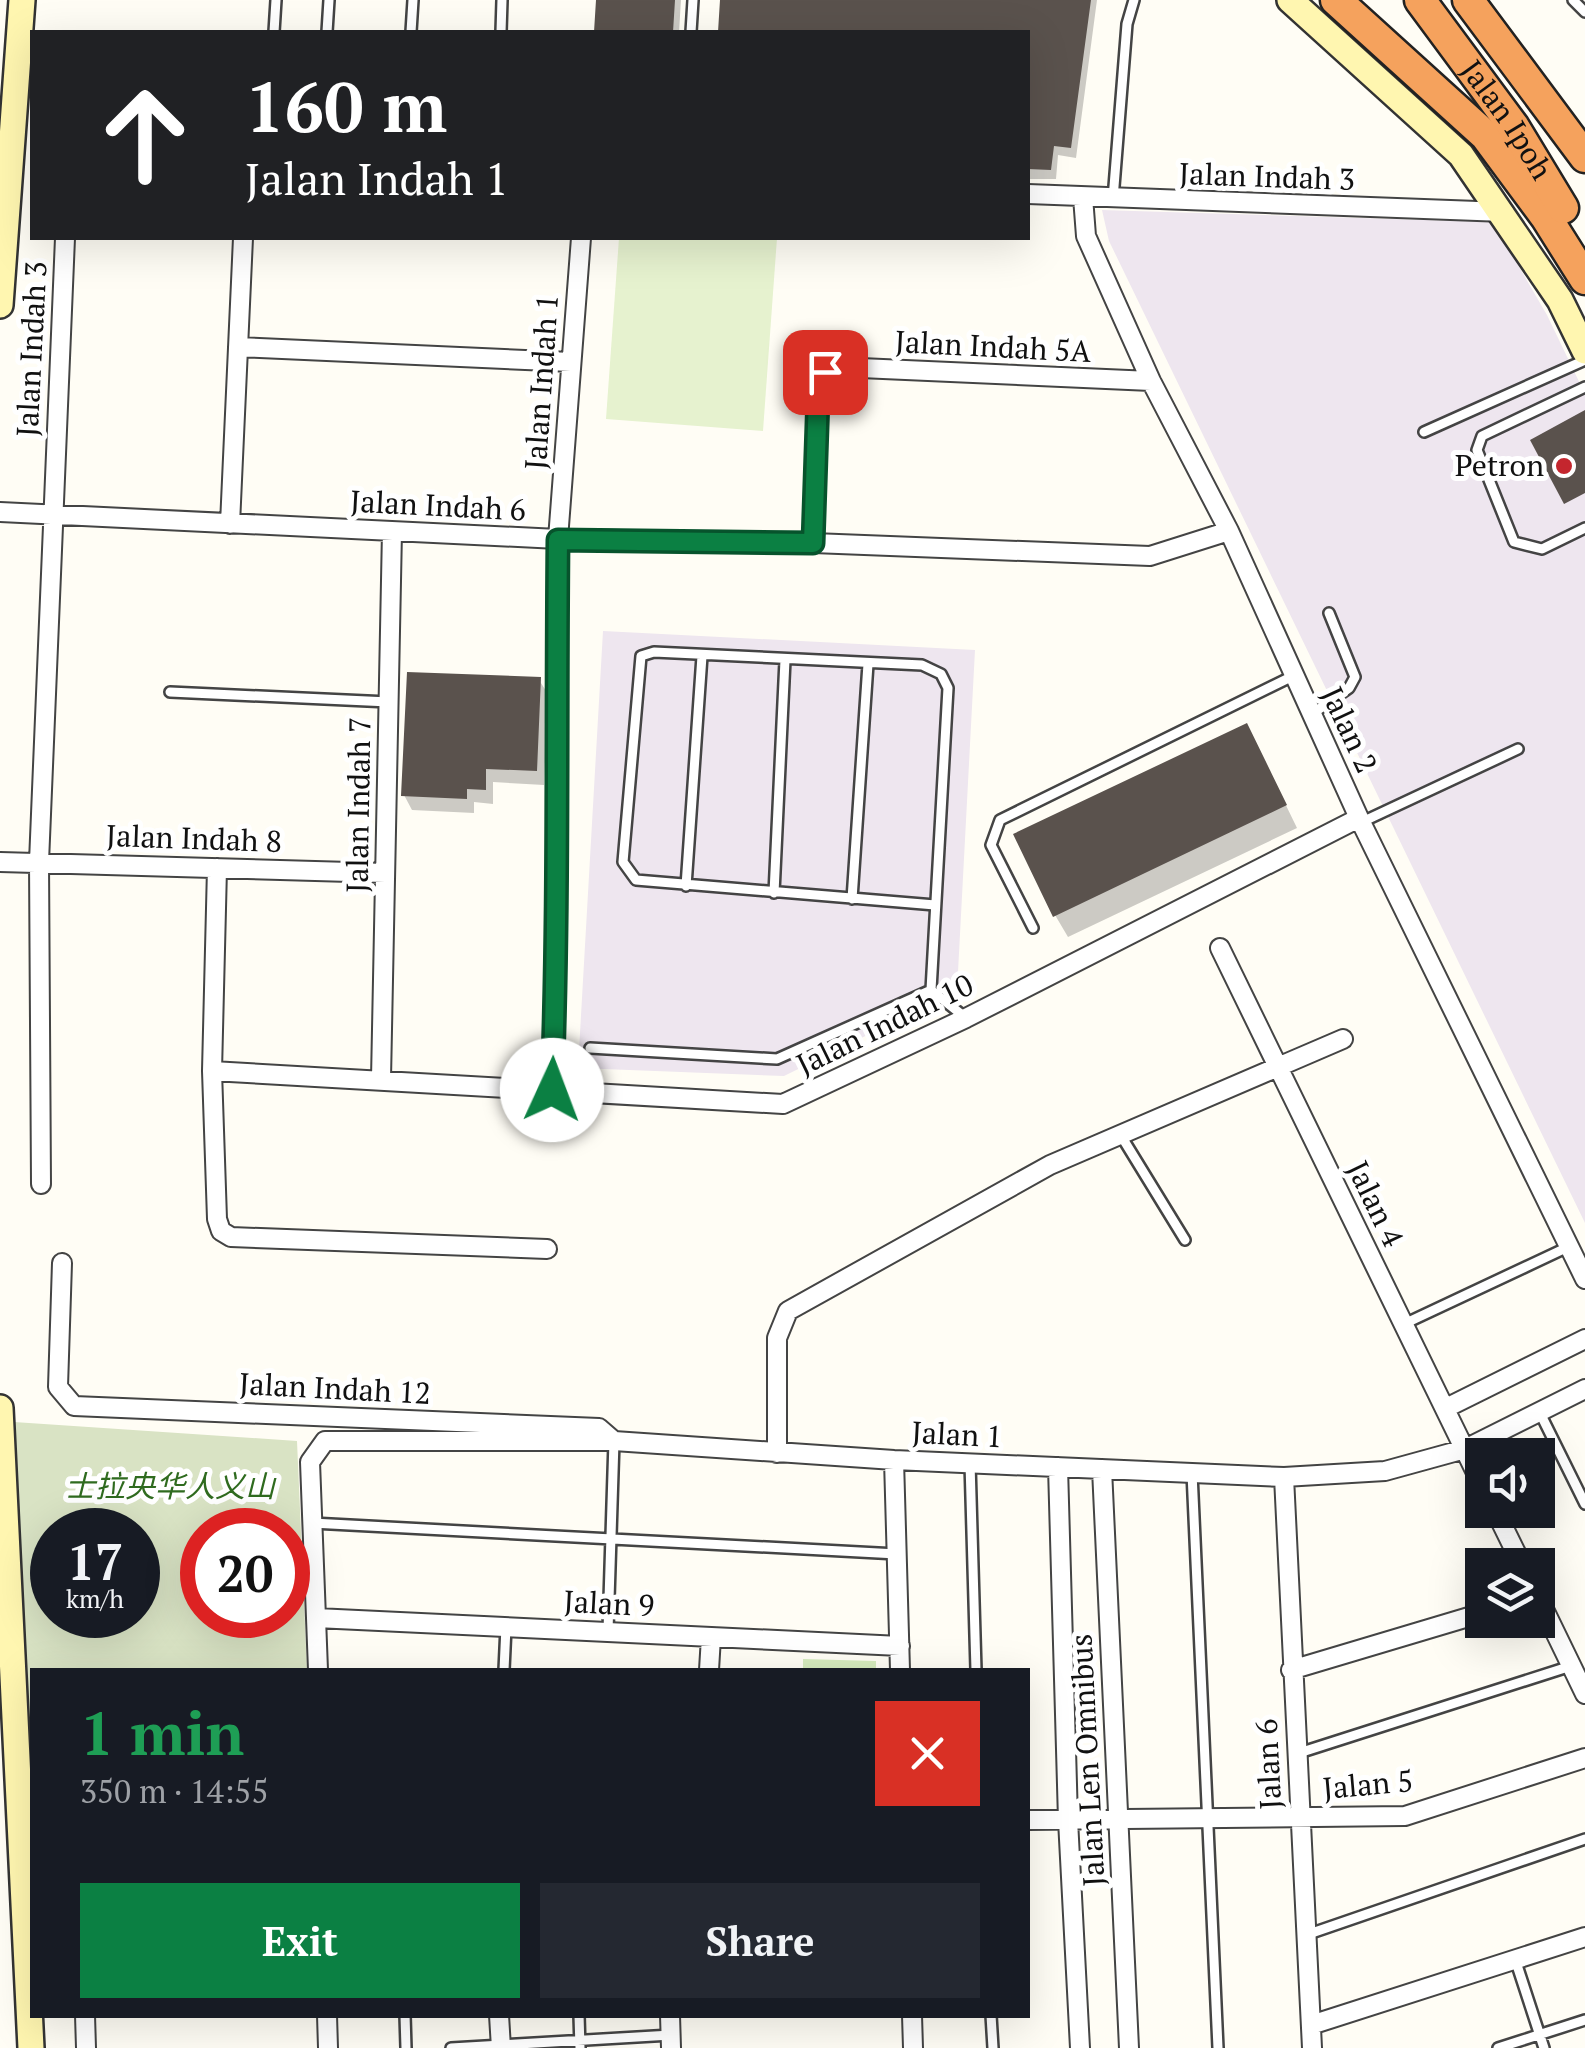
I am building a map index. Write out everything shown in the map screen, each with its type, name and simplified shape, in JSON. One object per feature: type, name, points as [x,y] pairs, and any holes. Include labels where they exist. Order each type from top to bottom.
[{"type":"highway","points":[[1336,0],[1486,136],[1536,202],[1585,279]]},
{"type":"highway","name":"Jalan Ipoh","points":[[1420,0],[1514,127],[1585,245]]},
{"type":"highway","name":"Jalan Ipoh","points":[[1468,0],[1584,151]]},
{"type":"street","points":[[0,305],[23,116],[22,0]]},
{"type":"street","points":[[1290,0],[1461,155],[1504,212],[1560,300],[1585,352]]},
{"type":"street","name":"Jalan Indah 3","points":[[1030,194],[1504,212]]},
{"type":"street","name":"Jalan 2","points":[[1083,197],[1086,236],[1151,381],[1229,531],[1360,820],[1585,1279]]},
{"type":"street","name":"Jalan Indah 3","points":[[42,1184],[39,862],[65,240]]},
{"type":"street","points":[[230,524],[243,240]]},
{"type":"street","name":"Jalan Indah 1","points":[[557,651],[558,540],[580,240]]},
{"type":"street","points":[[238,346],[571,362]]},
{"type":"street","name":"Jalan Indah 5A","points":[[813,543],[818,396],[825,372],[838,367],[1151,381]]},
{"type":"street","name":"Jalan Indah 6","points":[[0,512],[558,540],[813,543],[1150,556],[1229,531]]},
{"type":"street","name":"Jalan Indah 7","points":[[381,1080],[392,531]]},
{"type":"street","name":"Jalan Indah 10","points":[[212,1071],[783,1104],[966,1018],[1360,820]]},
{"type":"street","name":"Jalan Indah 8","points":[[0,862],[385,873]]},
{"type":"street","points":[[217,868],[212,1071],[217,1219],[222,1231],[231,1236],[547,1250]]},
{"type":"street","name":"Jalan 4","points":[[1220,948],[1448,1407],[1465,1449]]},
{"type":"street","points":[[777,1453],[777,1338],[788,1311],[1050,1165],[1343,1039]]},
{"type":"street","name":"Jalan Indah 12","points":[[62,1263],[58,1387],[74,1406],[600,1428],[614,1441]]},
{"type":"street","points":[[1448,1407],[1585,1339]]},
{"type":"street","name":"Jalan 1","points":[[1486,1438],[1585,1389]]},
{"type":"street","points":[[0,1408],[31,2048]]},
{"type":"street","name":"Jalan 1","points":[[312,1523],[310,1462],[324,1441],[342,1438],[614,1441],[894,1460],[1284,1477],[1385,1471],[1465,1449]]},
{"type":"street","points":[[894,1460],[900,1668]]},
{"type":"street","points":[[1058,1467],[1068,1820],[1080,2048]]},
{"type":"street","name":"Jalan Len Omnibus","points":[[1102,1469],[1129,2048]]},
{"type":"street","name":"Jalan 6","points":[[1284,1477],[1312,2048]]},
{"type":"street","points":[[312,1523],[318,1668]]},
{"type":"street","name":"Jalan 9","points":[[316,1618],[900,1646]]},
{"type":"street","points":[[1291,1670],[1465,1618]]},
{"type":"street","points":[[1555,1629],[1585,1694]]},
{"type":"street","points":[[710,1668],[712,1637]]},
{"type":"street","name":"Jalan 5","points":[[1030,1820],[1405,1816],[1585,1758]]},
{"type":"street","points":[[1311,2025],[1585,1937]]},
{"type":"street","points":[[85,2018],[86,2048]]},
{"type":"street","points":[[328,2018],[328,2048]]},
{"type":"street","points":[[499,2018],[501,2046]]},
{"type":"street","points":[[912,2018],[913,2048]]},
{"type":"lane","points":[[274,30],[276,0]]},
{"type":"lane","points":[[327,30],[329,0]]},
{"type":"lane","points":[[411,30],[413,0]]},
{"type":"lane","points":[[501,30],[502,0]]},
{"type":"lane","points":[[691,30],[694,0]]},
{"type":"lane","points":[[1113,199],[1127,24],[1134,0]]},
{"type":"lane","points":[[1573,0],[1585,12]]},
{"type":"lane","points":[[1424,432],[1585,360]]},
{"type":"lane","points":[[1585,387],[1482,436],[1477,450],[1514,542],[1542,549],[1585,528]]},
{"type":"lane","points":[[1312,714],[1349,688],[1355,677],[1329,613]]},
{"type":"lane","points":[[552,1090],[559,905],[554,772],[557,651]]},
{"type":"lane","points":[[931,990],[948,688],[940,674],[922,665],[654,652],[641,656],[622,862],[636,880],[935,905]]},
{"type":"lane","points":[[686,886],[702,656]]},
{"type":"lane","points":[[774,893],[785,660]]},
{"type":"lane","points":[[852,899],[868,664]]},
{"type":"lane","points":[[1034,928],[991,844],[1000,820],[1293,676]]},
{"type":"lane","points":[[170,692],[389,702]]},
{"type":"lane","points":[[1360,820],[1518,749]]},
{"type":"lane","points":[[931,990],[966,1018]]},
{"type":"lane","points":[[590,1048],[776,1059],[931,990]]},
{"type":"lane","points":[[1120,1134],[1184,1240]]},
{"type":"lane","points":[[1404,1324],[1568,1246]]},
{"type":"lane","points":[[1539,1410],[1585,1504]]},
{"type":"lane","points":[[608,1632],[614,1441]]},
{"type":"lane","points":[[970,1463],[976,1668]]},
{"type":"lane","points":[[1192,1473],[1218,2048]]},
{"type":"lane","points":[[312,1523],[897,1554]]},
{"type":"lane","points":[[504,1668],[506,1627]]},
{"type":"lane","points":[[1296,1754],[1577,1670]]},
{"type":"lane","points":[[1306,1936],[1585,1839]]},
{"type":"lane","points":[[1516,1959],[1544,2048]]},
{"type":"lane","points":[[405,2018],[406,2048]]},
{"type":"lane","points":[[578,2018],[580,2044]]},
{"type":"lane","points":[[991,2018],[993,2048]]},
{"type":"lane","points":[[1498,2048],[1585,2020]]},
{"type":"lane","points":[[451,2048],[671,2042]]},
{"type":"shaded area","points":[[1102,210],[1493,222],[1547,315],[1585,394],[1585,1223],[1109,241]]},
{"type":"shaded area","points":[[603,631],[975,650],[957,991],[784,1076],[578,1068]]},
{"type":"green space","points":[[619,240],[777,240],[763,431],[606,419]]},
{"type":"green space","name":"士拉央华人义山","points":[[14,1422],[297,1441],[300,1508],[180,1508],[180,1638],[306,1638],[307,1668],[30,1668],[30,1886]]},
{"type":"green space","points":[[803,1659],[876,1661],[876,1668],[803,1668]]},
{"type":"building","points":[[596,0],[675,0],[673,30],[594,30]]},
{"type":"building","points":[[720,0],[1091,0],[1071,148],[1054,146],[1051,170],[1030,169],[1030,30],[718,30]]},
{"type":"building","name":"Petron","points":[[1585,410],[1585,493],[1564,504],[1530,440]]},
{"type":"building","points":[[407,672],[541,677],[537,771],[486,769],[486,790],[467,789],[467,799],[401,796]]},
{"type":"building","points":[[1247,723],[1287,805],[1053,917],[1013,834]]},
{"type":"place","name":"Petron","points":[[1564,466]]},
{"type":"route","points":[[552,1090],[559,905],[554,772],[558,540],[813,543],[818,396],[825,372]]}]
